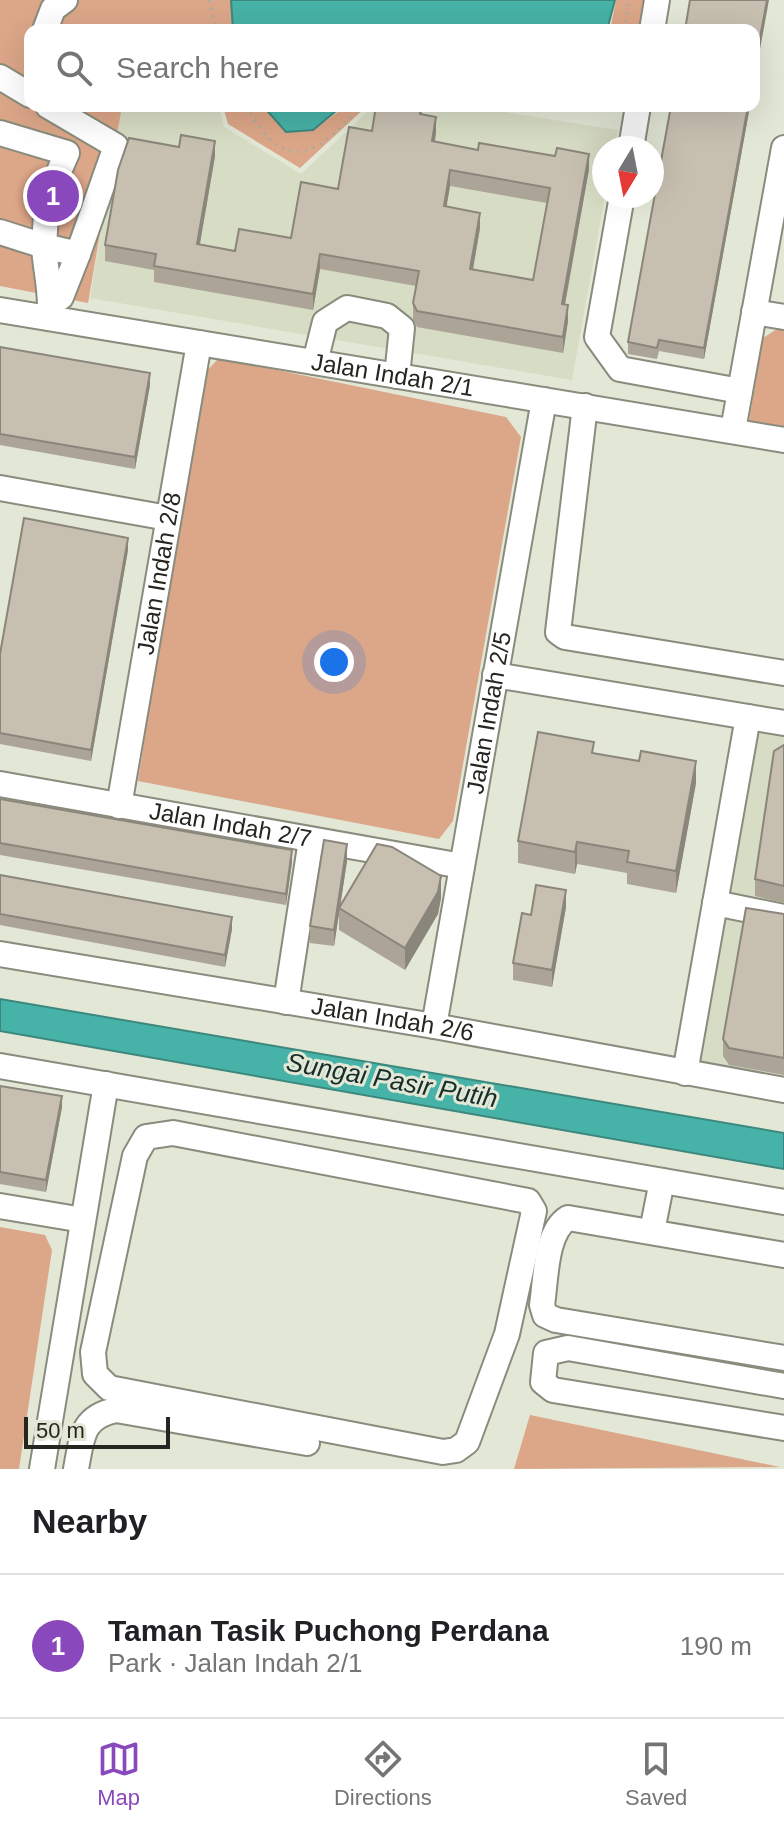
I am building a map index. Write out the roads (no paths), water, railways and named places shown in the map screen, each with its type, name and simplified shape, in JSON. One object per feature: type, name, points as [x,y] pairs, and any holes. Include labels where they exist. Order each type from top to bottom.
[{"type":"street","points":[[47,24],[53,9],[65,0]]},
{"type":"street","points":[[653,24],[657,0]]},
{"type":"street","points":[[0,77],[24,91]]},
{"type":"street","points":[[633,136],[637,112]]},
{"type":"street","points":[[77,115],[116,146],[61,297],[50,311],[45,283],[44,246],[47,199],[67,153],[77,115]]},
{"type":"street","points":[[0,133],[67,153]]},
{"type":"street","points":[[733,430],[783,158]]},
{"type":"street","points":[[620,208],[597,337],[620,369],[740,391]]},
{"type":"street","points":[[0,232],[78,254]]},
{"type":"street","points":[[315,362],[325,322],[347,308],[387,316],[402,328],[397,376]]},
{"type":"street","name":"Jalan Indah 2/1","points":[[0,310],[50,311],[199,343],[784,440]]},
{"type":"street","points":[[754,312],[784,317]]},
{"type":"street","name":"Jalan Indah 2/8","points":[[119,806],[199,343]]},
{"type":"street","name":"Jalan Indah 2/5","points":[[434,1026],[544,400]]},
{"type":"street","points":[[585,406],[558,632],[565,637],[784,673]]},
{"type":"street","points":[[0,488],[168,518]]},
{"type":"street","points":[[495,675],[784,723]]},
{"type":"street","points":[[685,1073],[748,717]]},
{"type":"street","name":"Jalan Indah 2/7","points":[[0,784],[462,866]]},
{"type":"street","points":[[286,1002],[311,840]]},
{"type":"street","points":[[715,903],[784,917]]},
{"type":"street","name":"Jalan Indah 2/6","points":[[0,954],[434,1026],[784,1090]]},
{"type":"street","points":[[0,1066],[784,1202]]},
{"type":"street","points":[[42,1469],[106,1084]]},
{"type":"street","points":[[286,1154],[292,1117]]},
{"type":"street","points":[[358,1167],[366,1129]]},
{"type":"street","points":[[173,1133],[358,1167],[528,1201],[534,1211],[507,1334],[467,1442],[456,1450],[443,1452],[109,1388],[95,1374],[93,1352],[135,1156],[146,1137],[173,1133]]},
{"type":"street","points":[[652,1231],[662,1181]]},
{"type":"street","points":[[0,1206],[83,1220]]},
{"type":"street","points":[[784,1255],[568,1218],[560,1223],[554,1237],[542,1305],[545,1315],[556,1320],[784,1358]]},
{"type":"street","points":[[784,1386],[568,1348],[546,1353],[543,1372],[543,1382],[553,1390],[784,1428]]},
{"type":"street","points":[[76,1469],[88,1423],[98,1414],[116,1410],[431,1464],[437,1469]]},
{"type":"water","points":[[231,0],[615,0],[609,24],[233,24]]},
{"type":"water","points":[[268,112],[335,112],[313,130],[286,132]]},
{"type":"water","name":"Sungai Pasir Putih","points":[[0,999],[784,1133],[784,1169],[0,1031]]},
{"type":"place","name":"Taman Tasik Puchong Perdana","points":[[53,196]]}]
